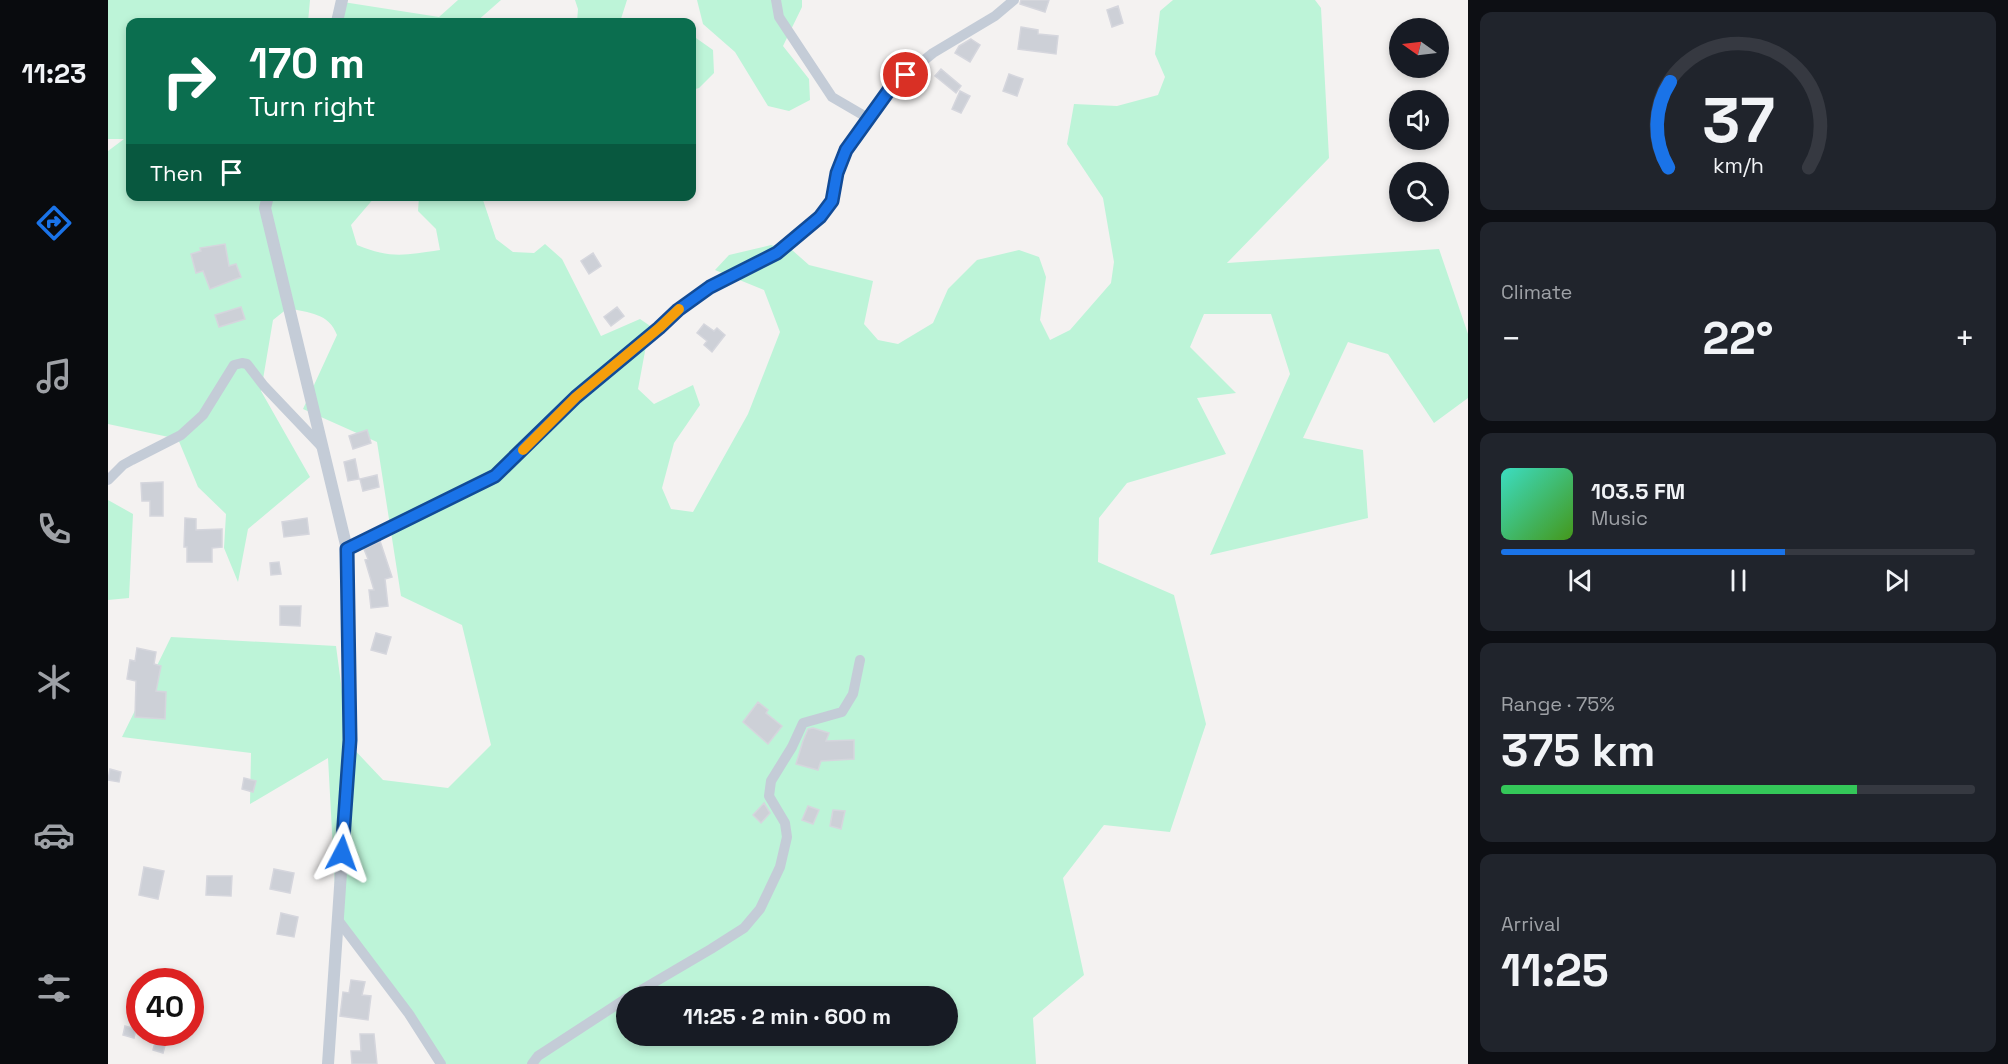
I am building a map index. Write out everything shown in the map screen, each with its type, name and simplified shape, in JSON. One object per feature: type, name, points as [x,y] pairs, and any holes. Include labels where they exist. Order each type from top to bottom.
[{"type":"street","points":[[338,18],[342,0]]},
{"type":"street","points":[[776,0],[779,17],[832,97],[868,118]]},
{"type":"street","points":[[347,549],[495,476],[576,397],[678,310],[710,287],[777,253],[820,217],[832,201],[837,173],[846,150],[892,86],[933,53],[995,16],[1014,0]]},
{"type":"street","points":[[267,201],[265,208],[347,549],[350,740],[328,1064]]},
{"type":"street","points":[[108,480],[123,465],[181,435],[203,415],[234,365],[242,363],[251,368],[264,386],[322,447]]},
{"type":"street","points":[[648,986],[744,928],[760,909],[780,867],[787,837],[785,823],[769,796],[771,781],[792,747],[803,723],[842,712],[853,694],[860,660]]},
{"type":"street","points":[[338,920],[409,1014],[441,1064]]},
{"type":"street","points":[[532,1064],[538,1056],[616,1005]]},
{"type":"green space","points":[[108,0],[310,0],[308,18],[126,18],[126,201],[372,201],[351,225],[357,245],[398,255],[440,250],[436,229],[418,211],[419,201],[483,201],[496,239],[513,252],[534,253],[545,244],[562,259],[601,336],[640,319],[659,332],[646,346],[638,389],[654,404],[693,385],[700,405],[674,443],[662,488],[671,509],[693,512],[748,414],[780,332],[764,290],[715,270],[729,255],[771,245],[792,250],[809,265],[873,281],[864,324],[878,340],[898,344],[933,323],[948,289],[977,260],[1019,250],[1039,257],[1046,277],[1040,320],[1050,340],[1070,330],[1111,283],[1114,262],[1103,198],[1067,144],[1074,104],[1117,106],[1158,95],[1165,77],[1155,54],[1160,11],[1173,0],[1315,0],[1321,8],[1329,158],[1227,263],[1439,249],[1468,334],[1468,398],[1434,423],[1388,354],[1348,342],[1303,438],[1363,450],[1368,518],[1210,555],[1290,374],[1271,314],[1204,314],[1190,347],[1236,393],[1197,398],[1226,454],[1127,483],[1099,518],[1098,562],[1174,595],[1206,724],[1170,832],[1104,825],[1063,878],[1084,975],[1033,1018],[1036,1064],[438,1064],[408,1017],[337,924],[328,758],[250,804],[251,753],[122,737],[171,637],[336,646],[349,744],[383,780],[448,788],[491,745],[462,625],[401,596],[377,442],[303,409],[337,335],[329,322],[317,315],[288,308],[273,320],[261,391],[310,477],[248,529],[238,582],[224,548],[226,514],[198,487],[178,439],[108,424],[108,151],[124,139],[108,139]]},
{"type":"green space","points":[[458,0],[501,0],[481,18],[339,18],[343,2],[439,17]]},
{"type":"green space","points":[[575,0],[627,0],[621,18],[577,18],[578,9]]},
{"type":"green space","points":[[697,0],[802,0],[802,7],[783,46],[809,79],[810,100],[789,111],[768,106],[735,52],[703,24]]},
{"type":"green space","points":[[696,38],[713,50],[714,73],[696,89]]},
{"type":"green space","points":[[108,500],[133,514],[129,598],[108,600]]},
{"type":"building","points":[[1021,0],[1049,0],[1045,12],[1020,4]]},
{"type":"building","points":[[1118,6],[1123,23],[1112,27],[1107,10]]},
{"type":"building","points":[[1021,27],[1038,30],[1038,34],[1058,36],[1056,54],[1018,49]]},
{"type":"building","points":[[971,39],[980,45],[970,62],[955,53],[959,46]]},
{"type":"building","points":[[941,69],[961,86],[956,93],[935,76]]},
{"type":"building","points":[[1009,74],[1023,79],[1017,96],[1003,91]]},
{"type":"building","points":[[960,91],[970,96],[961,113],[952,109]]},
{"type":"building","points":[[225,244],[229,266],[236,264],[241,277],[210,289],[203,271],[196,273],[191,254],[201,251],[200,248]]},
{"type":"building","points":[[593,253],[601,266],[589,274],[581,261]]},
{"type":"building","points":[[241,307],[245,319],[219,327],[215,315]]},
{"type":"building","points":[[617,307],[624,316],[611,326],[604,317]]},
{"type":"building","points":[[704,324],[714,331],[717,328],[725,335],[712,352],[704,345],[707,341],[697,333]]},
{"type":"building","points":[[367,430],[371,443],[353,449],[349,436]]},
{"type":"building","points":[[355,459],[359,479],[348,481],[344,462]]},
{"type":"building","points":[[377,475],[379,487],[363,491],[360,479]]},
{"type":"building","points":[[163,482],[163,516],[150,516],[150,501],[142,501],[141,483]]},
{"type":"building","points":[[185,518],[196,519],[196,530],[222,529],[222,547],[212,548],[212,562],[187,562],[187,547],[184,547]]},
{"type":"building","points":[[307,518],[309,534],[284,537],[282,522]]},
{"type":"building","points":[[380,541],[392,577],[385,579],[388,606],[371,608],[369,590],[374,590],[364,549]]},
{"type":"building","points":[[279,562],[281,574],[271,575],[270,563]]},
{"type":"building","points":[[280,606],[301,606],[300,626],[280,625]]},
{"type":"building","points":[[376,633],[391,637],[386,654],[371,650]]},
{"type":"building","points":[[137,648],[156,652],[154,664],[161,666],[156,691],[166,692],[165,719],[135,717],[136,681],[127,679],[130,660],[135,661]]},
{"type":"building","points":[[758,702],[768,710],[766,713],[782,726],[768,744],[743,722]]},
{"type":"building","points":[[813,728],[829,733],[826,741],[854,740],[854,759],[821,761],[818,770],[796,764],[808,729]]},
{"type":"building","points":[[110,769],[121,772],[119,782],[108,780]]},
{"type":"building","points":[[244,778],[256,781],[253,792],[242,789]]},
{"type":"building","points":[[764,803],[770,813],[761,823],[753,815]]},
{"type":"building","points":[[808,806],[819,810],[813,824],[802,820]]},
{"type":"building","points":[[833,810],[845,811],[841,829],[830,826]]},
{"type":"building","points":[[144,867],[164,871],[158,899],[139,895]]},
{"type":"building","points":[[274,869],[294,873],[290,893],[270,889]]},
{"type":"building","points":[[207,876],[232,876],[231,896],[206,895]]},
{"type":"building","points":[[281,913],[298,917],[294,937],[277,934]]},
{"type":"building","points":[[351,980],[365,982],[362,995],[371,996],[368,1020],[340,1016],[343,992],[349,993]]},
{"type":"building","points":[[360,1034],[374,1034],[377,1064],[352,1064],[351,1051],[361,1051]]},
{"type":"building","points":[[154,1046],[165,1046],[163,1053],[153,1050]]},
{"type":"slow traffic","points":[[523,450],[576,397],[679,309]]},
{"type":"route","points":[[342,853],[350,740],[347,549],[495,476],[576,397],[678,310],[710,287],[777,253],[820,217],[832,201],[837,173],[846,150],[892,86],[906,75]]}]
